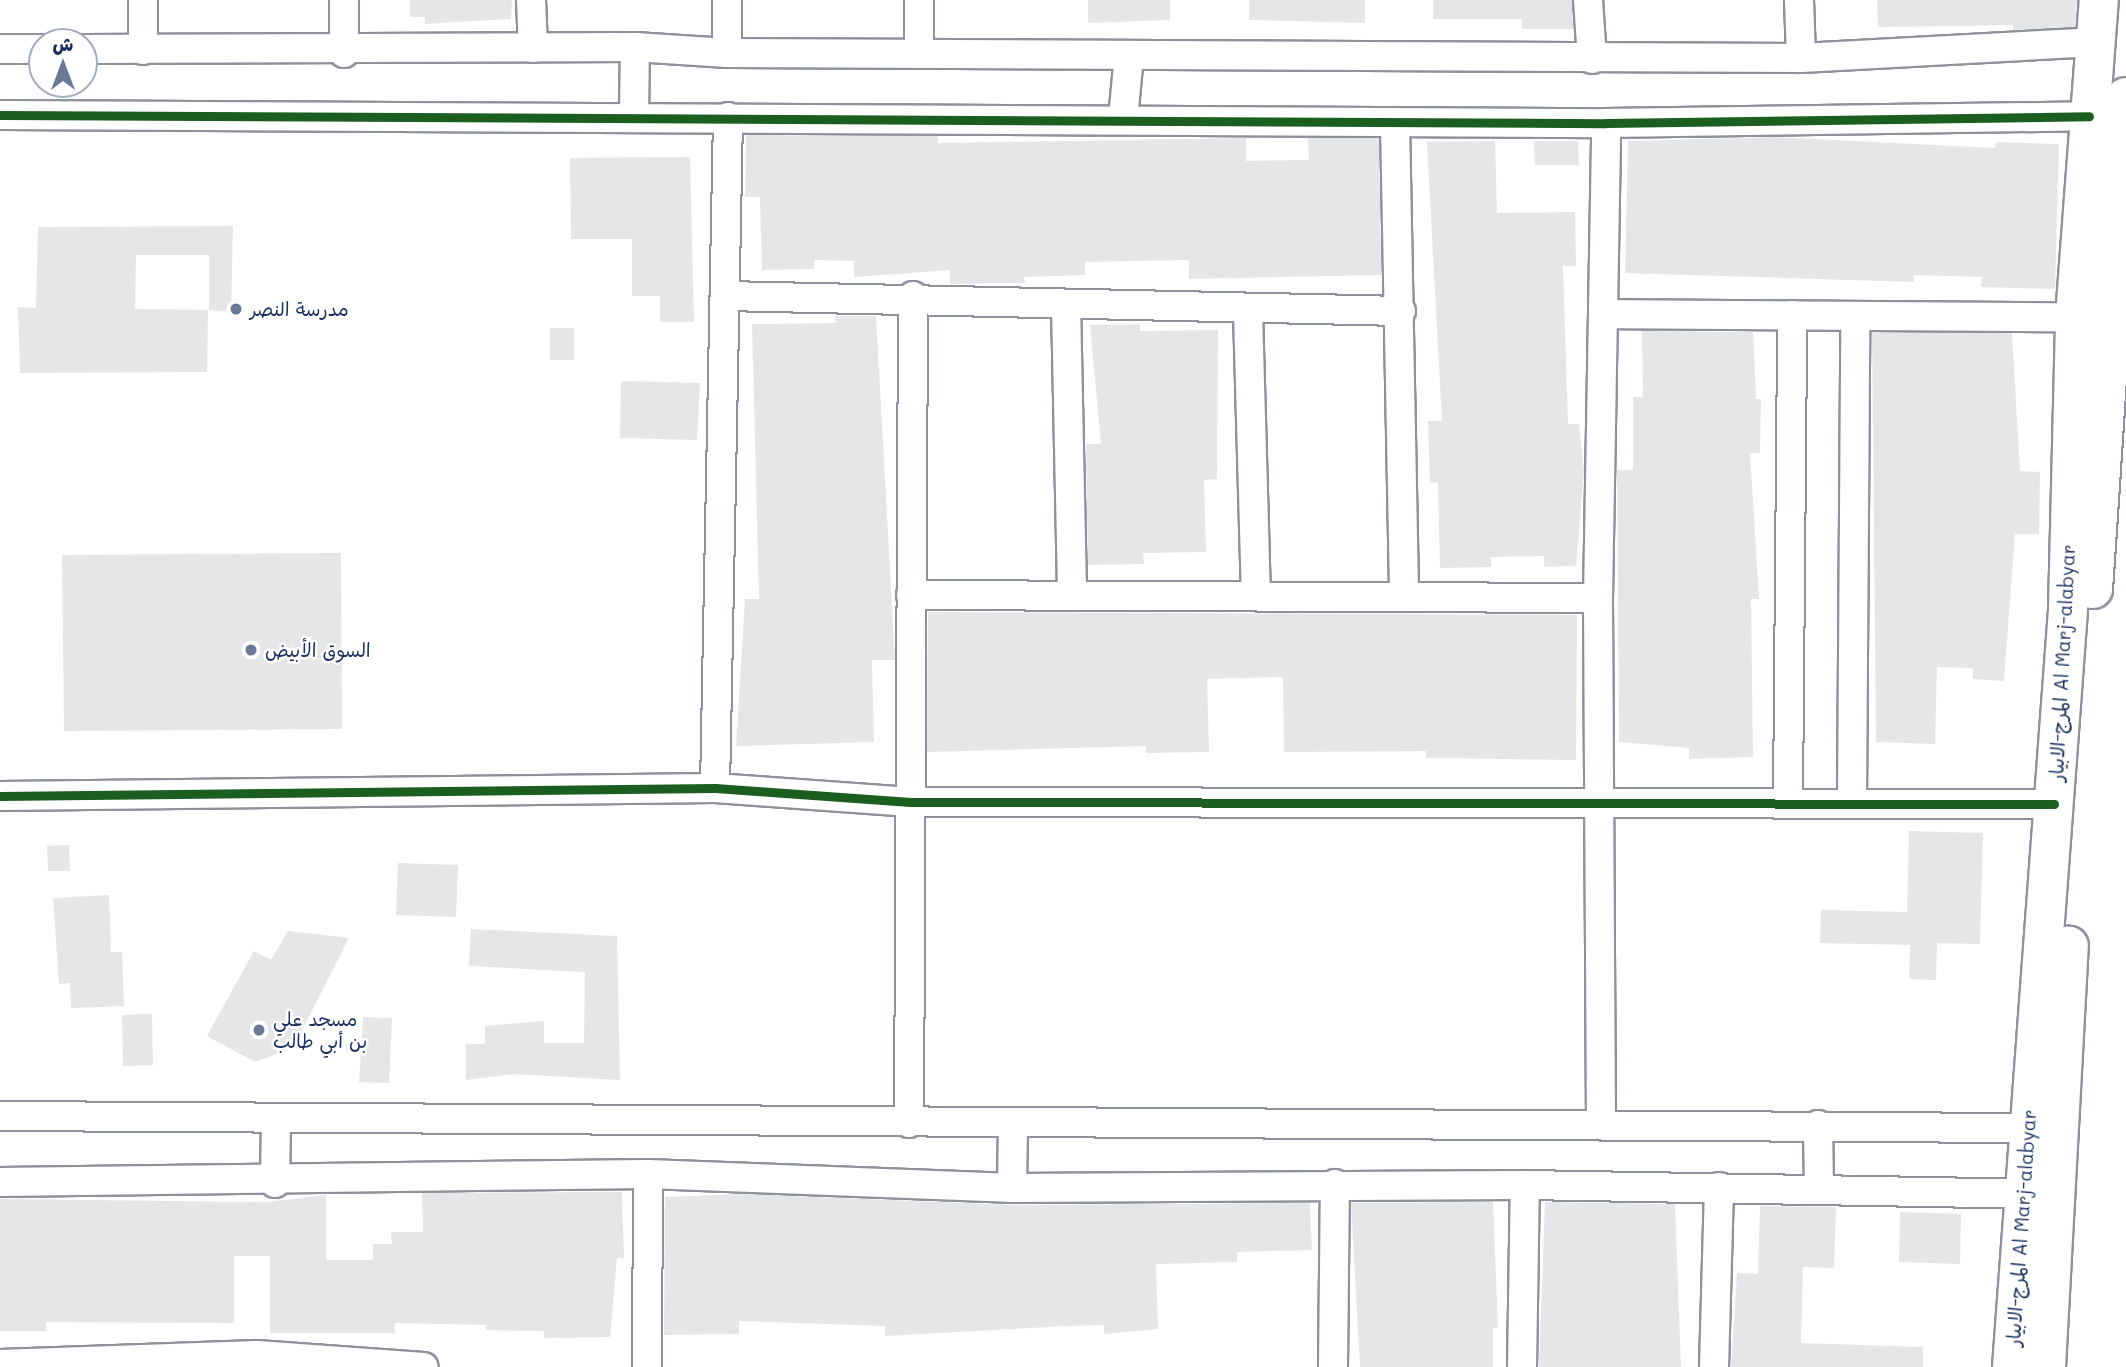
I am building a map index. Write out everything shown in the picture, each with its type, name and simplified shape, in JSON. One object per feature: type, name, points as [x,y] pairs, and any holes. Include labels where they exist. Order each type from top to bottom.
[{"type":"main road","name":"المرج-الابيار Al Marj-alabyar","points":[[2012,1367],[2068,610],[2075,317],[2089,116],[2099,42],[2099,0]]},
{"type":"main road","name":"المرج-الابيار Al Marj-alabyar","points":[[2046,1367],[2126,97]]},
{"type":"street","points":[[143,0],[143,50]]},
{"type":"street","points":[[344,0],[344,53]]},
{"type":"street","points":[[531,0],[533,48]]},
{"type":"street","points":[[727,0],[727,53]]},
{"type":"street","points":[[919,0],[919,54]]},
{"type":"street","points":[[1588,0],[1592,59]]},
{"type":"street","points":[[1799,0],[1801,58]]},
{"type":"street","points":[[98,49],[344,53],[635,47],[727,53],[1592,59],[1801,58],[2099,42]]},
{"type":"street","points":[[634,116],[635,47]]},
{"type":"street","points":[[0,49],[28,49]]},
{"type":"street","points":[[1123,119],[1129,55]]},
{"type":"street","points":[[0,115],[634,116],[1606,123],[2089,116]]},
{"type":"street","points":[[715,788],[728,117]]},
{"type":"street","points":[[1395,122],[1401,311],[1404,597]]},
{"type":"street","points":[[1601,1122],[1598,598],[1606,123]]},
{"type":"street","points":[[725,296],[913,296],[1248,312],[1401,311]]},
{"type":"street","points":[[909,1123],[913,296]]},
{"type":"street","points":[[1066,304],[1072,593]]},
{"type":"street","points":[[1248,312],[1256,595]]},
{"type":"street","points":[[1603,314],[2075,317]]},
{"type":"street","points":[[1788,800],[1792,315]]},
{"type":"street","points":[[1852,800],[1855,316]]},
{"type":"street","points":[[911,595],[1072,593],[1598,598]]},
{"type":"street","points":[[0,796],[715,788],[910,802],[1598,803],[1852,800],[2054,804]]},
{"type":"street","points":[[0,1116],[1013,1125],[1601,1122],[2028,1128]]},
{"type":"street","points":[[275,1183],[276,1119]]},
{"type":"street","points":[[1012,1188],[1013,1125]]},
{"type":"street","points":[[1818,1125],[1819,1187]]},
{"type":"street","points":[[647,1367],[648,1174]]},
{"type":"street","points":[[0,1181],[275,1183],[648,1174],[1012,1188],[1335,1184],[1525,1185],[1819,1187],[2023,1194]]},
{"type":"street","points":[[1333,1367],[1335,1184]]},
{"type":"street","points":[[1522,1367],[1525,1185]]},
{"type":"street","points":[[1714,1367],[1719,1187]]},
{"type":"street","points":[[0,1364],[256,1361],[424,1367]]},
{"type":"building","points":[[410,0],[512,0],[511,19],[425,24],[425,17],[410,17]]},
{"type":"building","points":[[1088,0],[1170,0],[1170,20],[1088,23]]},
{"type":"building","points":[[1249,0],[1365,0],[1365,23],[1249,20]]},
{"type":"building","points":[[1433,0],[1572,0],[1573,29],[1522,29],[1522,19],[1433,19]]},
{"type":"building","points":[[1877,0],[2077,0],[2075,27],[2013,30],[2013,25],[1878,27]]},
{"type":"building","points":[[746,135],[938,136],[938,143],[1246,138],[1246,161],[1309,160],[1308,138],[1379,138],[1381,275],[1189,279],[1189,260],[1085,262],[1085,275],[1024,277],[1025,283],[950,284],[950,270],[854,277],[854,261],[814,260],[814,269],[762,270],[760,197],[745,197]]},
{"type":"building","points":[[1775,137],[1995,148],[1996,142],[2059,144],[2055,289],[1981,287],[1982,277],[1914,275],[1914,282],[1625,273],[1628,141]]},
{"type":"building","points":[[1495,141],[1497,213],[1575,212],[1576,266],[1563,266],[1568,424],[1579,424],[1584,471],[1576,566],[1544,567],[1544,556],[1491,557],[1491,567],[1440,568],[1438,482],[1430,483],[1428,421],[1442,421],[1427,142]]},
{"type":"building","points":[[1534,141],[1578,141],[1579,165],[1535,165]]},
{"type":"building","points":[[690,157],[694,322],[660,322],[660,296],[632,296],[632,239],[571,239],[570,158]]},
{"type":"building","points":[[233,226],[231,312],[209,310],[209,255],[136,255],[135,309],[208,310],[207,372],[20,373],[18,307],[36,308],[38,227]]},
{"type":"building","points":[[835,316],[876,316],[895,660],[872,660],[874,742],[736,746],[745,599],[759,599],[752,324],[836,323]]},
{"type":"building","points":[[1140,324],[1140,331],[1218,330],[1217,479],[1204,480],[1206,552],[1143,553],[1144,564],[1088,565],[1086,444],[1101,444],[1090,325]]},
{"type":"building","points":[[550,328],[574,328],[574,360],[550,360]]},
{"type":"building","points":[[1642,331],[1753,332],[1756,399],[1761,399],[1760,453],[1750,453],[1759,599],[1751,599],[1753,757],[1689,759],[1689,748],[1619,742],[1617,470],[1633,470],[1633,397],[1643,397]]},
{"type":"building","points":[[1872,332],[2012,333],[2020,471],[2040,472],[2039,534],[2015,534],[2004,681],[1973,679],[1973,668],[1937,667],[1935,744],[1876,742]]},
{"type":"building","points":[[621,381],[700,383],[697,440],[620,438]]},
{"type":"building","points":[[341,553],[342,729],[64,731],[62,555]]},
{"type":"building","points":[[928,612],[1577,615],[1576,760],[1426,758],[1426,751],[1284,752],[1283,677],[1207,679],[1209,752],[1146,753],[1146,746],[927,752]]},
{"type":"building","points":[[1909,831],[1983,833],[1980,944],[1937,943],[1936,980],[1909,979],[1910,945],[1820,943],[1821,910],[1907,912]]},
{"type":"building","points":[[69,845],[70,871],[48,871],[47,846]]},
{"type":"building","points":[[398,863],[458,865],[456,917],[396,915]]},
{"type":"building","points":[[109,895],[111,952],[122,952],[124,1006],[71,1008],[70,983],[59,984],[53,898]]},
{"type":"building","points":[[471,929],[617,936],[620,1080],[515,1074],[466,1080],[466,1044],[485,1044],[485,1026],[544,1021],[544,1043],[584,1043],[585,972],[469,966]]},
{"type":"building","points":[[288,931],[349,938],[293,1048],[255,1062],[207,1036],[254,951],[271,960]]},
{"type":"building","points":[[152,1014],[153,1065],[123,1066],[122,1015]]},
{"type":"building","points":[[363,1017],[392,1018],[389,1083],[359,1082]]},
{"type":"building","points":[[622,1192],[624,1258],[617,1258],[610,1337],[544,1338],[544,1331],[486,1330],[486,1325],[395,1323],[395,1333],[270,1333],[270,1256],[234,1256],[234,1323],[46,1322],[46,1331],[0,1331],[0,1199],[267,1202],[326,1195],[326,1260],[373,1260],[373,1244],[392,1244],[391,1232],[423,1232],[422,1193]]},
{"type":"building","points":[[741,1194],[1012,1205],[1310,1203],[1312,1250],[1237,1252],[1237,1262],[1156,1264],[1158,1329],[1104,1334],[1104,1325],[885,1336],[885,1326],[739,1321],[739,1334],[664,1335],[665,1197]]},
{"type":"building","points":[[1493,1202],[1498,1327],[1493,1328],[1493,1367],[1360,1367],[1351,1203]]},
{"type":"building","points":[[1545,1202],[1675,1204],[1681,1367],[1539,1367]]},
{"type":"building","points":[[1760,1206],[1836,1207],[1834,1268],[1803,1267],[1801,1343],[1923,1347],[1923,1367],[1731,1367],[1737,1273],[1758,1274]]},
{"type":"building","points":[[1900,1212],[1961,1214],[1960,1264],[1899,1262]]},
{"type":"cycle path","points":[[0,115],[1606,123],[2089,116]]},
{"type":"cycle path","points":[[0,796],[715,788],[910,802],[2054,804]]},
{"type":"place","name":"مدرسة النصر","points":[[236,309]]},
{"type":"place","name":"السوق الأبيض","points":[[251,650]]},
{"type":"place","name":"مسجد علي بن أبي طالب","points":[[259,1030]]}]
